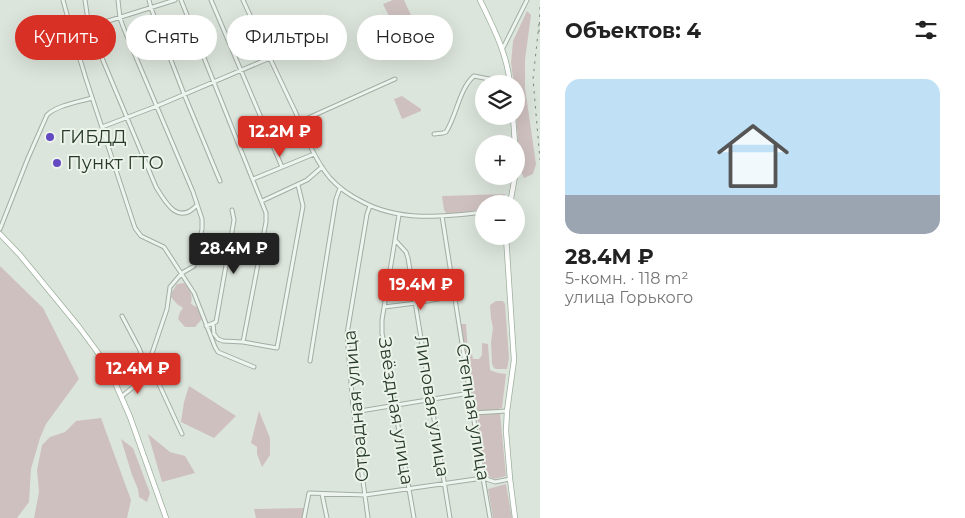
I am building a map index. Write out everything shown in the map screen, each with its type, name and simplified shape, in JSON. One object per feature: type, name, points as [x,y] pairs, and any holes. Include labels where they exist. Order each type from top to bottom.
[{"type":"main road","points":[[480,0],[503,48],[509,75]]},
{"type":"main road","points":[[0,234],[20,255],[88,338],[107,367],[122,396],[166,518]]},
{"type":"main road","points":[[507,245],[514,351],[513,371],[506,411],[506,431],[515,518]]},
{"type":"street","points":[[64,0],[67,15]]},
{"type":"street","points":[[85,0],[87,15]]},
{"type":"street","points":[[118,0],[120,18],[124,29],[193,192],[202,219],[202,229],[194,266],[182,273],[170,287],[167,309],[143,379],[122,396]]},
{"type":"street","points":[[149,0],[150,8],[220,181]]},
{"type":"street","points":[[116,19],[174,0]]},
{"type":"street","points":[[180,0],[266,213],[266,222],[243,342]]},
{"type":"street","points":[[211,0],[282,167]]},
{"type":"street","points":[[243,0],[250,15]]},
{"type":"street","points":[[503,48],[527,0]]},
{"type":"street","points":[[80,60],[135,228],[141,236],[164,247],[182,273],[194,293],[218,352],[254,367]]},
{"type":"street","points":[[102,60],[156,187],[165,202],[179,213],[186,213],[197,205]]},
{"type":"street","points":[[102,126],[157,106],[265,60]]},
{"type":"street","points":[[271,60],[314,154],[330,178],[340,188],[370,206],[384,212],[399,215],[412,217],[475,213]]},
{"type":"street","points":[[434,134],[446,132],[467,82],[475,76]]},
{"type":"street","points":[[299,122],[395,79]]},
{"type":"street","points":[[0,229],[47,114],[58,108],[92,98]]},
{"type":"street","points":[[253,179],[314,154]]},
{"type":"street","points":[[262,201],[307,180],[322,167]]},
{"type":"street","points":[[212,323],[214,334],[218,340],[232,340],[278,348],[303,206],[298,185]]},
{"type":"street","points":[[310,361],[336,199],[340,188]]},
{"type":"street","name":"Отрадная улица","points":[[368,518],[354,412],[347,334],[367,214],[370,206]]},
{"type":"street","points":[[206,326],[216,322],[234,220],[232,210]]},
{"type":"street","name":"Звёздная улица","points":[[399,215],[382,320],[382,333],[414,518]]},
{"type":"street","name":"Степная улица","points":[[442,216],[490,518]]},
{"type":"street","name":"Липовая улица","points":[[395,240],[406,252],[416,303],[450,518]]},
{"type":"street","points":[[384,307],[454,296]]},
{"type":"street","points":[[122,316],[147,368]]},
{"type":"street","points":[[143,379],[158,382],[182,434]]},
{"type":"street","points":[[354,412],[470,393]]},
{"type":"street","points":[[473,413],[506,411]]},
{"type":"street","points":[[304,518],[309,493],[365,495],[483,478],[495,482],[510,479]]},
{"type":"street","points":[[322,494],[327,518]]},
{"type":"shaded area","points":[[393,0],[404,0],[411,15],[388,15],[383,4]]},
{"type":"shaded area","points":[[527,11],[531,15],[525,75],[513,75],[511,63],[513,41]]},
{"type":"shaded area","points":[[525,88],[536,164],[533,174],[525,178],[525,135],[518,135],[517,125],[525,125]]},
{"type":"shaded area","points":[[402,96],[421,109],[421,111],[402,119],[394,99]]},
{"type":"shaded area","points":[[505,194],[475,195],[475,210],[450,214],[444,210],[442,196]]},
{"type":"shaded area","points":[[0,266],[43,308],[79,379],[46,424],[31,469],[29,502],[17,518],[0,518]]},
{"type":"shaded area","points":[[184,283],[192,298],[191,304],[198,308],[202,319],[195,327],[185,327],[178,319],[183,308],[171,297],[177,284]]},
{"type":"shaded area","points":[[496,301],[503,301],[505,304],[509,358],[507,369],[496,369],[492,364],[491,342],[493,328],[490,305]]},
{"type":"shaded area","points":[[460,324],[466,324],[468,353],[472,354],[473,359],[479,359],[482,355],[482,343],[488,344],[490,370],[506,374],[502,408],[489,411],[477,410]]},
{"type":"shaded area","points":[[189,386],[236,416],[214,438],[181,422]]},
{"type":"shaded area","points":[[259,411],[270,438],[270,455],[262,467],[257,454],[257,447],[251,443]]},
{"type":"shaded area","points":[[500,413],[506,476],[494,479],[485,475],[477,415]]},
{"type":"shaded area","points":[[101,418],[131,500],[127,518],[34,518],[39,492],[37,470],[42,445],[50,437],[65,432],[76,421]]},
{"type":"shaded area","points":[[148,434],[170,452],[185,456],[195,473],[162,482]]},
{"type":"shaded area","points":[[121,439],[133,448],[150,493],[147,502],[139,497]]},
{"type":"shaded area","points":[[506,484],[512,518],[493,518],[488,489]]},
{"type":"shaded area","points":[[304,508],[302,518],[256,518],[254,509]]},
{"type":"railway","points":[[539,32],[540,7]]},
{"type":"railway","points":[[539,24],[533,79],[540,160]]},
{"type":"place","name":"ГИБДД","points":[[50,137]]},
{"type":"place","name":"Пункт ГТО","points":[[57,163]]}]
